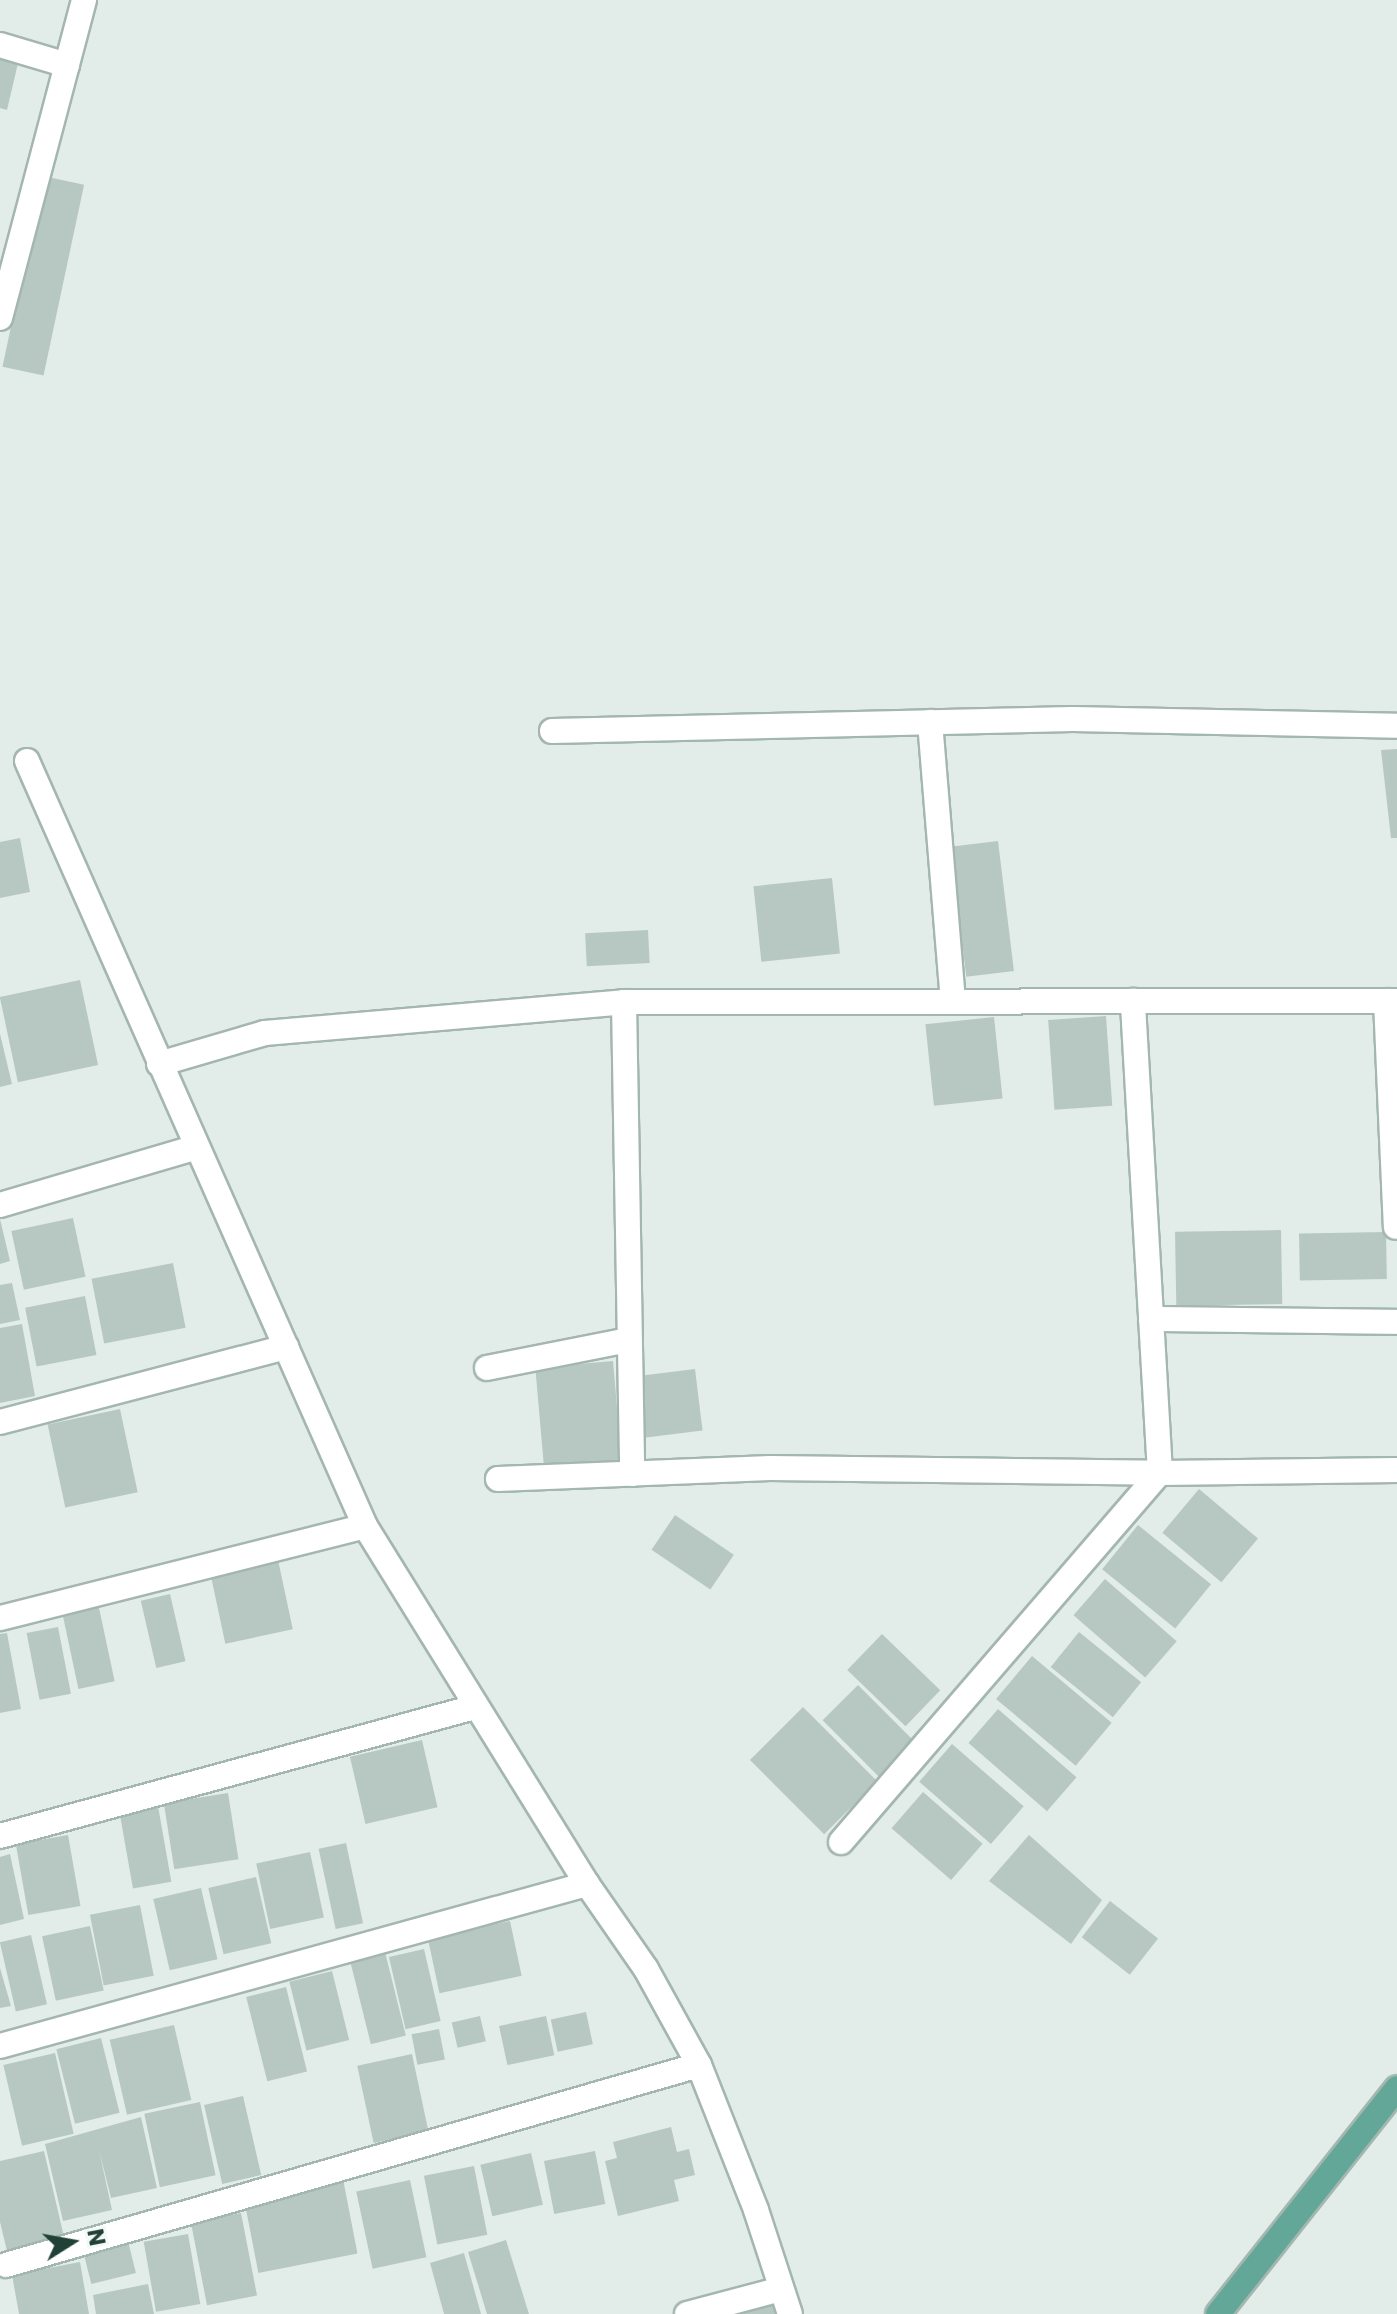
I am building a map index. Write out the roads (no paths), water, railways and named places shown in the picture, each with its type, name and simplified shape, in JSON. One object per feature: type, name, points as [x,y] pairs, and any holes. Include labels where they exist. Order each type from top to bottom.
[{"type":"main road","points":[[1218,2314],[1397,2088]]},
{"type":"street","points":[[0,318],[84,0]]},
{"type":"street","points":[[0,45],[67,65]]},
{"type":"street","points":[[930,722],[953,1001]]},
{"type":"street","points":[[552,731],[930,722],[1397,726]]},
{"type":"street","points":[[27,761],[365,1526],[587,1884],[646,1969],[699,2065],[790,2314]]},
{"type":"street","points":[[841,1842],[1160,1473],[1133,1001]]},
{"type":"street","points":[[159,1064],[212,1045],[265,1033],[624,1002],[1391,1001],[1396,1227]]},
{"type":"street","points":[[624,1002],[632,1474]]},
{"type":"street","points":[[0,1205],[197,1147]]},
{"type":"street","points":[[1151,1319],[1397,1322]]},
{"type":"street","points":[[487,1368],[629,1340]]},
{"type":"street","points":[[0,1422],[286,1347]]},
{"type":"street","points":[[498,1479],[770,1468],[1160,1473],[1397,1470]]},
{"type":"street","points":[[0,1618],[365,1526]]},
{"type":"street","points":[[0,1836],[475,1707]]},
{"type":"street","points":[[0,2046],[587,1884]]},
{"type":"street","points":[[6,2265],[699,2065]]},
{"type":"street","points":[[687,2314],[781,2289]]}]
